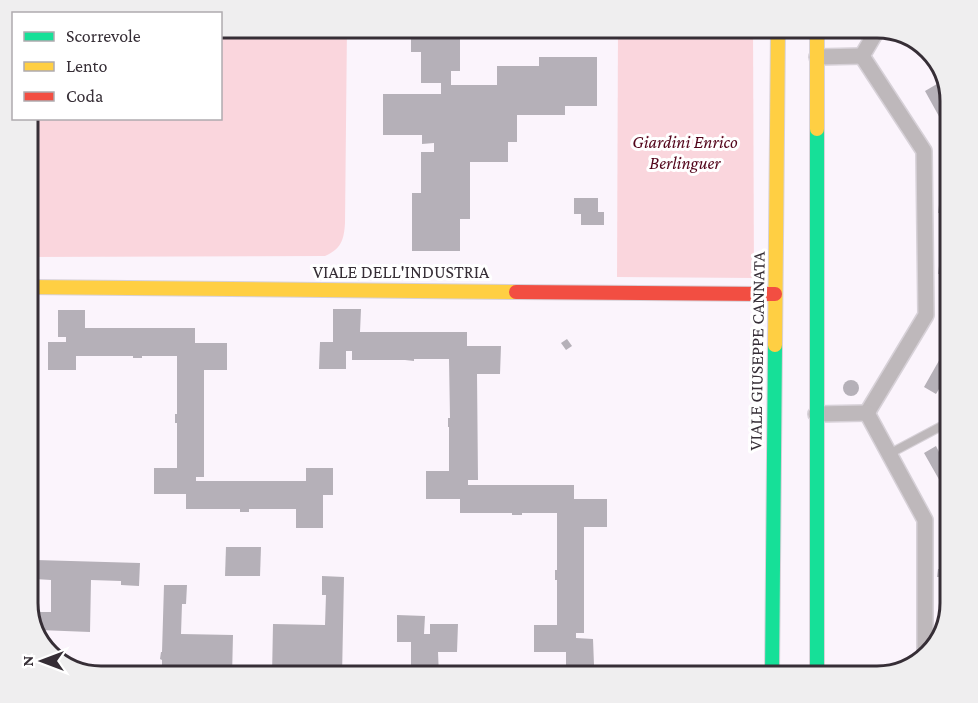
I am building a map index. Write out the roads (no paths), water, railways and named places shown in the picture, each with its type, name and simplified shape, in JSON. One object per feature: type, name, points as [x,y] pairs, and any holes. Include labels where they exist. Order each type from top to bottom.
[{"type":"street","name":"VIALE GIUSEPPE CANNATA","points":[[772,666],[778,38]]},
{"type":"street","points":[[817,38],[817,666]]},
{"type":"street","points":[[862,56],[873,38]]},
{"type":"street","points":[[817,57],[862,56]]},
{"type":"street","points":[[862,56],[924,151],[926,315],[867,413]]},
{"type":"street","name":"VIALE DELL'INDUSTRIA","points":[[38,287],[775,294]]},
{"type":"street","points":[[816,414],[867,413]]},
{"type":"street","points":[[867,413],[925,520],[925,644]]},
{"type":"lane","points":[[889,454],[940,427]]},
{"type":"park label","name":"Giardini Enrico Berlinguer","points":[[685,152]]}]
